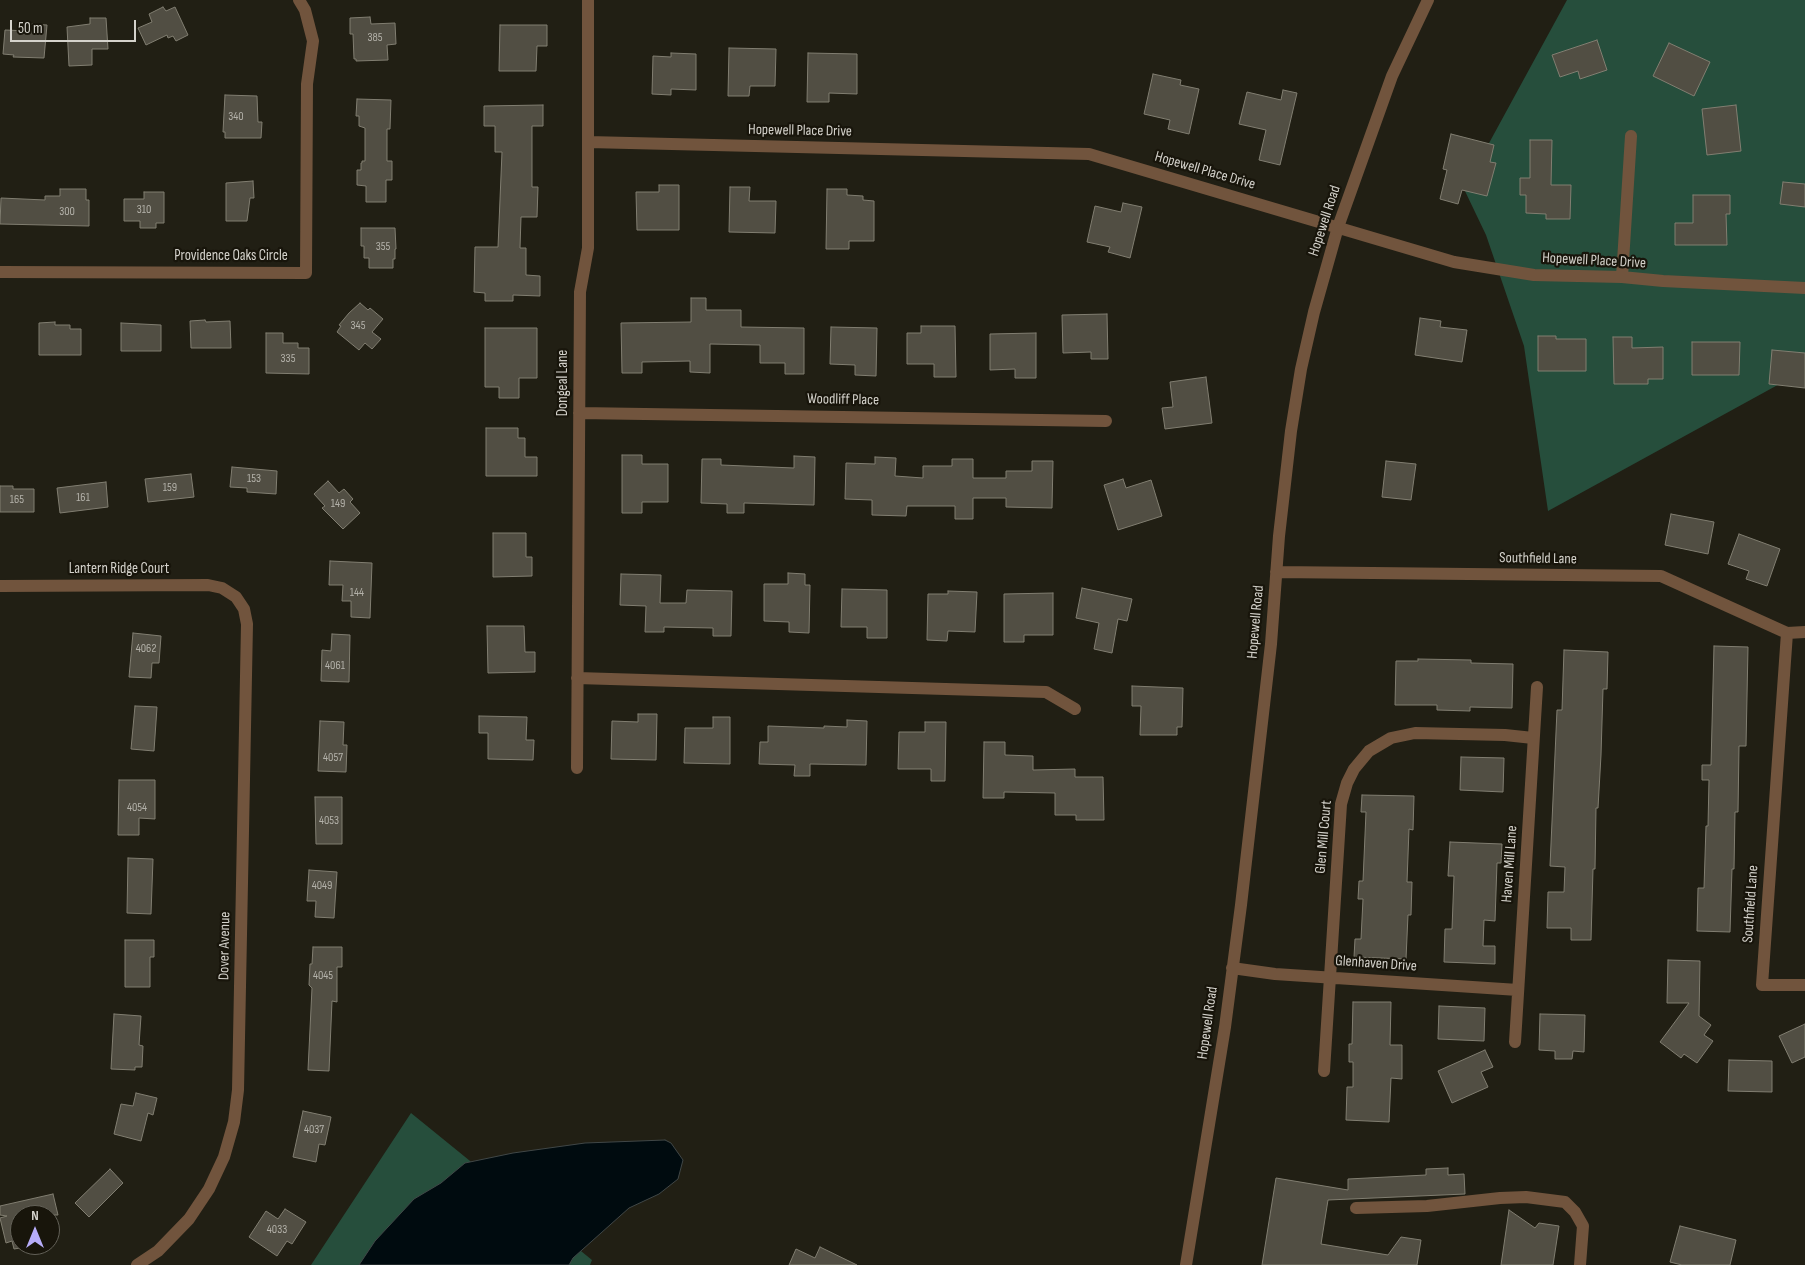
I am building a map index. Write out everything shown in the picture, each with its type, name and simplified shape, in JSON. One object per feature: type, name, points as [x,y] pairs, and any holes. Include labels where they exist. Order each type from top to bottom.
[{"type":"street","name":"Providence Oaks Circle","points":[[0,272],[306,273],[307,84],[312,41],[305,10],[299,0]]},
{"type":"street","name":"Dongeal Lane","points":[[577,768],[580,292],[588,248],[588,0]]},
{"type":"street","name":"Hopewell Road","points":[[1186,1265],[1225,1027],[1241,905],[1270,653],[1279,536],[1291,431],[1301,369],[1314,312],[1338,227],[1392,76],[1428,0]]},
{"type":"street","points":[[1622,277],[1632,136]]},
{"type":"street","name":"Hopewell Place Drive","points":[[588,142],[1090,154],[1454,262],[1534,275],[1622,277],[1663,281],[1805,288]]},
{"type":"street","name":"Woodliff Place","points":[[579,413],[1106,421]]},
{"type":"street","name":"Southfield Lane","points":[[1276,572],[1661,576],[1787,633],[1805,632]]},
{"type":"street","name":"Lantern Ridge Court","points":[[0,586],[208,585],[222,588],[236,597]]},
{"type":"street","name":"Dover Avenue","points":[[137,1265],[158,1251],[189,1219],[209,1189],[224,1157],[234,1122],[239,1081],[247,624],[244,609],[236,597]]},
{"type":"street","name":"Southfield Lane","points":[[1787,633],[1762,985],[1805,985]]},
{"type":"street","points":[[577,678],[1046,692],[1075,709]]},
{"type":"street","name":"Haven Mill Lane","points":[[1514,1042],[1537,687]]},
{"type":"street","name":"Glen Mill Court","points":[[1324,1071],[1341,804],[1347,783],[1354,769],[1369,751],[1391,738],[1415,733],[1505,735],[1533,738]]},
{"type":"street","name":"Glenhaven Drive","points":[[1232,968],[1275,974],[1518,990]]},
{"type":"street","points":[[1356,1208],[1427,1206],[1526,1197],[1565,1202],[1575,1212],[1583,1226],[1580,1265]]},
{"type":"green space","points":[[1567,0],[1805,0],[1805,370],[1548,511],[1524,346],[1486,235],[1464,189]]},
{"type":"green space","points":[[411,1113],[592,1260],[590,1265],[311,1265]]},
{"type":"shaded area","points":[[665,1140],[671,1143],[683,1160],[678,1179],[659,1194],[629,1208],[573,1258],[569,1265],[359,1265],[375,1241],[414,1199],[441,1183],[465,1163],[513,1153],[585,1143]]},
{"type":"building","points":[[163,7],[166,11],[175,7],[188,35],[176,41],[173,36],[168,38],[167,35],[146,45],[138,28],[152,22],[149,14]]},
{"type":"building","points":[[370,17],[371,24],[395,23],[396,44],[387,45],[388,60],[356,61],[354,59],[353,34],[350,34],[350,18]]},
{"type":"building","points":[[90,18],[106,18],[108,49],[92,49],[92,65],[69,66],[67,27],[90,24]]},
{"type":"building","points":[[29,24],[47,25],[44,58],[13,57],[14,55],[3,54],[5,30],[28,31]]},
{"type":"building","points":[[500,25],[547,25],[547,46],[537,46],[536,71],[499,71]]},
{"type":"building","points":[[1597,40],[1607,70],[1580,79],[1578,71],[1560,77],[1552,55]]},
{"type":"building","points":[[1669,43],[1710,62],[1694,96],[1653,76]]},
{"type":"building","points":[[729,48],[776,49],[775,86],[750,86],[749,96],[728,96]]},
{"type":"building","points":[[671,53],[696,54],[696,90],[671,89],[671,95],[652,94],[653,56],[671,57]]},
{"type":"building","points":[[808,53],[857,54],[857,94],[829,93],[829,102],[807,102]]},
{"type":"building","points":[[1153,74],[1181,80],[1180,85],[1199,89],[1189,134],[1168,129],[1170,120],[1144,114]]},
{"type":"building","points":[[1283,90],[1297,93],[1280,165],[1259,160],[1266,130],[1239,124],[1247,92],[1281,100]]},
{"type":"building","points":[[225,95],[257,96],[258,122],[262,122],[261,138],[225,138],[225,132],[223,132]]},
{"type":"building","points":[[357,99],[391,100],[390,129],[387,129],[387,161],[392,161],[392,180],[386,180],[386,202],[366,202],[366,186],[357,185],[357,170],[361,170],[361,163],[365,161],[365,128],[359,126],[359,116],[356,116]]},
{"type":"building","points":[[543,105],[543,126],[532,126],[532,187],[538,187],[537,217],[521,217],[520,248],[526,248],[526,275],[540,276],[540,296],[513,295],[513,301],[485,301],[485,293],[474,292],[475,247],[498,247],[502,152],[495,152],[495,126],[484,126],[484,106]]},
{"type":"building","points":[[1736,105],[1741,151],[1707,155],[1702,109]]},
{"type":"building","points":[[1451,134],[1494,145],[1490,162],[1496,163],[1487,196],[1462,190],[1458,204],[1440,199],[1447,170],[1443,169]]},
{"type":"building","points":[[1530,140],[1552,140],[1551,185],[1571,185],[1570,219],[1546,219],[1546,214],[1526,213],[1526,195],[1520,195],[1520,178],[1530,178]]},
{"type":"building","points":[[253,181],[254,198],[250,198],[247,221],[226,221],[226,183]]},
{"type":"building","points":[[1783,182],[1805,184],[1805,207],[1780,204]]},
{"type":"building","points":[[659,185],[679,185],[679,230],[637,230],[636,192],[659,192]]},
{"type":"building","points":[[730,187],[750,187],[749,201],[776,201],[775,233],[729,232]]},
{"type":"building","points":[[60,189],[86,189],[86,200],[89,200],[89,226],[0,224],[1,198],[45,200],[45,196],[60,196]]},
{"type":"building","points":[[827,189],[847,189],[847,195],[863,196],[863,200],[874,201],[874,241],[849,241],[849,249],[826,249]]},
{"type":"building","points":[[144,192],[164,192],[164,223],[156,223],[156,228],[140,228],[140,221],[124,221],[124,199],[144,199]]},
{"type":"building","points":[[1693,195],[1730,195],[1730,214],[1726,214],[1727,245],[1675,245],[1675,223],[1693,223]]},
{"type":"building","points":[[1123,203],[1142,207],[1130,258],[1108,252],[1110,247],[1087,242],[1095,206],[1121,212]]},
{"type":"building","points":[[361,228],[395,228],[396,249],[393,268],[369,268],[369,258],[364,258],[364,246],[361,246]]},
{"type":"building","points":[[691,298],[706,298],[706,310],[741,310],[741,327],[804,328],[804,374],[785,374],[785,363],[760,363],[760,345],[710,344],[710,373],[690,372],[690,361],[642,362],[642,373],[622,373],[621,323],[691,322]]},
{"type":"building","points":[[360,303],[368,310],[370,308],[383,319],[372,332],[381,339],[372,349],[365,343],[359,350],[337,332],[341,326],[339,325]]},
{"type":"building","points":[[1107,314],[1108,359],[1091,359],[1091,352],[1063,353],[1062,315]]},
{"type":"building","points":[[1420,318],[1441,321],[1440,327],[1467,330],[1462,362],[1415,355]]},
{"type":"building","points":[[205,320],[206,322],[230,321],[231,348],[191,348],[190,321]]},
{"type":"building","points":[[55,322],[55,325],[70,325],[70,329],[81,329],[81,355],[39,355],[39,323]]},
{"type":"building","points":[[121,323],[161,325],[161,351],[121,351]]},
{"type":"building","points":[[921,326],[955,326],[956,377],[934,377],[934,364],[907,364],[907,333],[921,333]]},
{"type":"building","points":[[831,327],[877,328],[876,376],[855,375],[855,365],[830,364]]},
{"type":"building","points":[[485,328],[537,328],[537,378],[519,378],[519,398],[499,398],[499,387],[485,387]]},
{"type":"building","points":[[266,333],[283,333],[283,343],[298,343],[298,348],[309,348],[309,374],[266,373]]},
{"type":"building","points":[[1036,333],[1036,378],[1015,378],[1015,369],[990,370],[990,334]]},
{"type":"building","points":[[1538,336],[1556,336],[1556,339],[1586,339],[1586,371],[1538,371]]},
{"type":"building","points":[[1613,337],[1632,337],[1632,348],[1663,347],[1663,379],[1648,379],[1648,384],[1614,384]]},
{"type":"building","points":[[1692,342],[1740,342],[1739,375],[1692,375]]},
{"type":"building","points":[[1772,350],[1805,353],[1805,388],[1769,384]]},
{"type":"building","points":[[1206,377],[1212,423],[1165,429],[1162,408],[1173,407],[1170,382]]},
{"type":"building","points":[[486,428],[518,428],[518,438],[525,438],[525,457],[537,457],[537,476],[486,476]]},
{"type":"building","points":[[622,455],[642,455],[642,464],[668,464],[668,502],[642,502],[642,513],[622,513]]},
{"type":"building","points":[[794,456],[815,457],[814,505],[744,503],[744,513],[727,513],[727,504],[701,503],[702,459],[721,459],[721,465],[794,468]]},
{"type":"building","points":[[875,457],[896,458],[895,476],[923,478],[923,466],[952,466],[952,459],[973,459],[973,478],[1006,478],[1006,471],[1032,471],[1032,461],[1053,461],[1052,508],[1006,507],[1006,498],[973,498],[973,519],[955,519],[955,506],[907,506],[906,516],[872,515],[872,500],[845,499],[846,463],[875,464]]},
{"type":"building","points":[[1386,461],[1416,464],[1411,500],[1382,497]]},
{"type":"building","points":[[232,467],[277,471],[276,494],[247,492],[247,488],[230,487]]},
{"type":"building","points":[[191,474],[194,497],[148,502],[145,479]]},
{"type":"building","points":[[1123,479],[1126,488],[1151,480],[1162,516],[1118,530],[1104,485]]},
{"type":"building","points":[[328,481],[339,493],[344,489],[353,499],[350,502],[360,513],[343,529],[322,508],[325,506],[314,494]]},
{"type":"building","points":[[106,482],[108,507],[60,513],[57,488]]},
{"type":"building","points":[[0,486],[13,486],[13,489],[34,489],[34,512],[0,512]]},
{"type":"building","points":[[1671,514],[1714,522],[1708,554],[1665,545]]},
{"type":"building","points":[[493,533],[526,533],[526,557],[532,557],[532,576],[493,577]]},
{"type":"building","points":[[1739,534],[1780,549],[1767,586],[1746,579],[1749,571],[1728,564]]},
{"type":"building","points":[[330,561],[372,563],[370,618],[351,617],[351,601],[342,601],[343,585],[329,585]]},
{"type":"building","points":[[788,573],[805,574],[805,585],[810,585],[809,633],[789,632],[789,622],[764,621],[764,584],[788,584]]},
{"type":"building","points":[[621,574],[661,575],[660,603],[686,603],[687,590],[732,591],[731,636],[713,636],[713,628],[664,627],[664,632],[645,632],[646,606],[620,605]]},
{"type":"building","points":[[1082,588],[1132,599],[1127,621],[1118,619],[1112,653],[1094,649],[1099,623],[1076,618]]},
{"type":"building","points":[[842,589],[887,590],[887,638],[867,638],[867,627],[841,627]]},
{"type":"building","points":[[948,591],[977,592],[975,632],[948,631],[947,641],[927,640],[928,594],[948,594]]},
{"type":"building","points":[[1053,593],[1053,635],[1024,635],[1024,642],[1004,642],[1004,594]]},
{"type":"building","points":[[487,626],[524,626],[525,652],[535,652],[535,672],[488,673]]},
{"type":"building","points":[[133,633],[161,636],[159,663],[152,663],[151,678],[129,677]]},
{"type":"building","points":[[332,634],[350,635],[349,682],[321,681],[322,650],[331,651]]},
{"type":"building","points":[[1714,646],[1748,647],[1746,746],[1739,746],[1738,812],[1735,812],[1730,932],[1697,931],[1698,888],[1704,888],[1706,826],[1708,826],[1709,780],[1702,780],[1702,765],[1711,765]]},
{"type":"building","points":[[1564,650],[1608,652],[1607,689],[1603,689],[1591,940],[1571,940],[1571,928],[1547,928],[1548,892],[1564,892],[1565,867],[1550,866],[1557,710],[1562,710]]},
{"type":"building","points":[[1418,659],[1471,660],[1471,663],[1513,664],[1512,708],[1470,707],[1470,711],[1437,710],[1437,705],[1395,705],[1396,661],[1418,661]]},
{"type":"building","points":[[1132,686],[1183,688],[1182,727],[1177,727],[1177,735],[1140,735],[1141,706],[1132,706]]},
{"type":"building","points":[[135,706],[157,707],[154,751],[131,749]]},
{"type":"building","points":[[638,714],[657,714],[656,760],[611,759],[612,721],[638,722]]},
{"type":"building","points":[[479,716],[527,717],[526,740],[534,740],[533,760],[488,759],[488,733],[479,733]]},
{"type":"building","points":[[713,717],[730,717],[730,764],[684,763],[685,728],[713,728]]},
{"type":"building","points":[[847,720],[867,721],[866,765],[810,764],[810,776],[794,776],[795,765],[759,764],[760,742],[768,742],[768,726],[847,727]]},
{"type":"building","points":[[320,721],[344,722],[343,745],[347,745],[346,772],[318,771]]},
{"type":"building","points":[[925,722],[946,722],[945,781],[931,781],[931,769],[898,769],[899,732],[925,732]]},
{"type":"building","points":[[984,742],[1005,742],[1005,755],[1033,756],[1033,770],[1075,769],[1075,777],[1103,777],[1104,820],[1076,820],[1076,815],[1055,815],[1055,793],[1004,792],[1004,798],[983,798]]},
{"type":"building","points":[[1461,757],[1504,758],[1503,792],[1460,790]]},
{"type":"building","points":[[119,780],[155,780],[155,819],[139,818],[139,835],[118,835]]},
{"type":"building","points":[[1362,795],[1414,796],[1413,830],[1409,829],[1407,882],[1412,882],[1411,915],[1408,915],[1406,959],[1354,957],[1355,939],[1361,939],[1363,899],[1358,899],[1359,881],[1363,881],[1366,812],[1361,812]]},
{"type":"building","points":[[315,797],[342,797],[342,844],[316,844]]},
{"type":"building","points":[[1450,842],[1502,844],[1501,863],[1497,863],[1495,921],[1484,920],[1483,946],[1495,946],[1495,964],[1444,962],[1445,929],[1452,929],[1454,876],[1448,876]]},
{"type":"building","points":[[128,858],[153,859],[151,914],[127,913]]},
{"type":"building","points":[[309,870],[337,872],[334,918],[315,917],[316,901],[307,901]]},
{"type":"building","points":[[125,940],[154,940],[154,957],[150,957],[150,987],[125,987]]},
{"type":"building","points":[[313,947],[342,947],[342,967],[337,967],[337,1002],[332,1001],[329,1071],[308,1070],[312,988],[309,985]]},
{"type":"building","points":[[1668,960],[1700,961],[1699,1016],[1711,1025],[1704,1035],[1713,1041],[1697,1063],[1684,1054],[1681,1058],[1660,1042],[1689,1003],[1667,1003]]},
{"type":"building","points":[[1353,1002],[1391,1002],[1390,1045],[1402,1045],[1402,1079],[1391,1078],[1389,1122],[1346,1120],[1347,1087],[1353,1087],[1353,1062],[1349,1062],[1349,1044],[1352,1044]]},
{"type":"building","points":[[1439,1006],[1485,1008],[1484,1041],[1438,1039]]},
{"type":"building","points":[[114,1014],[141,1016],[139,1045],[143,1046],[142,1067],[135,1067],[135,1070],[111,1069]]},
{"type":"building","points":[[1540,1014],[1585,1015],[1584,1052],[1573,1051],[1572,1059],[1555,1059],[1555,1051],[1539,1050]]},
{"type":"building","points":[[1805,1024],[1805,1057],[1792,1063],[1779,1036]]},
{"type":"building","points":[[1485,1050],[1493,1067],[1481,1072],[1488,1087],[1452,1103],[1438,1071]]},
{"type":"building","points":[[1729,1060],[1772,1061],[1772,1092],[1728,1091]]},
{"type":"building","points":[[136,1093],[157,1098],[153,1115],[148,1113],[141,1141],[114,1134],[121,1104],[133,1106]]},
{"type":"building","points":[[303,1111],[331,1117],[325,1145],[319,1144],[316,1162],[293,1157]]},
{"type":"building","points":[[1448,1168],[1448,1175],[1464,1174],[1465,1194],[1328,1200],[1321,1244],[1388,1255],[1401,1237],[1421,1240],[1417,1265],[1262,1265],[1276,1178],[1348,1190],[1348,1179],[1426,1175],[1426,1169]]},
{"type":"building","points":[[110,1169],[123,1183],[89,1217],[75,1203]]},
{"type":"building","points":[[53,1194],[56,1205],[10,1205],[10,1242],[6,1243],[0,1218],[7,1216],[0,1215],[0,1206]]},
{"type":"building","points":[[285,1209],[306,1222],[292,1244],[287,1241],[277,1256],[249,1237],[266,1211],[278,1219]]},
{"type":"building","points":[[1509,1210],[1535,1228],[1539,1223],[1559,1226],[1553,1265],[1501,1265]]},
{"type":"building","points":[[1680,1226],[1736,1240],[1730,1265],[1682,1265],[1670,1262]]},
{"type":"building","points":[[820,1247],[857,1265],[789,1265],[796,1249],[815,1258]]}]
